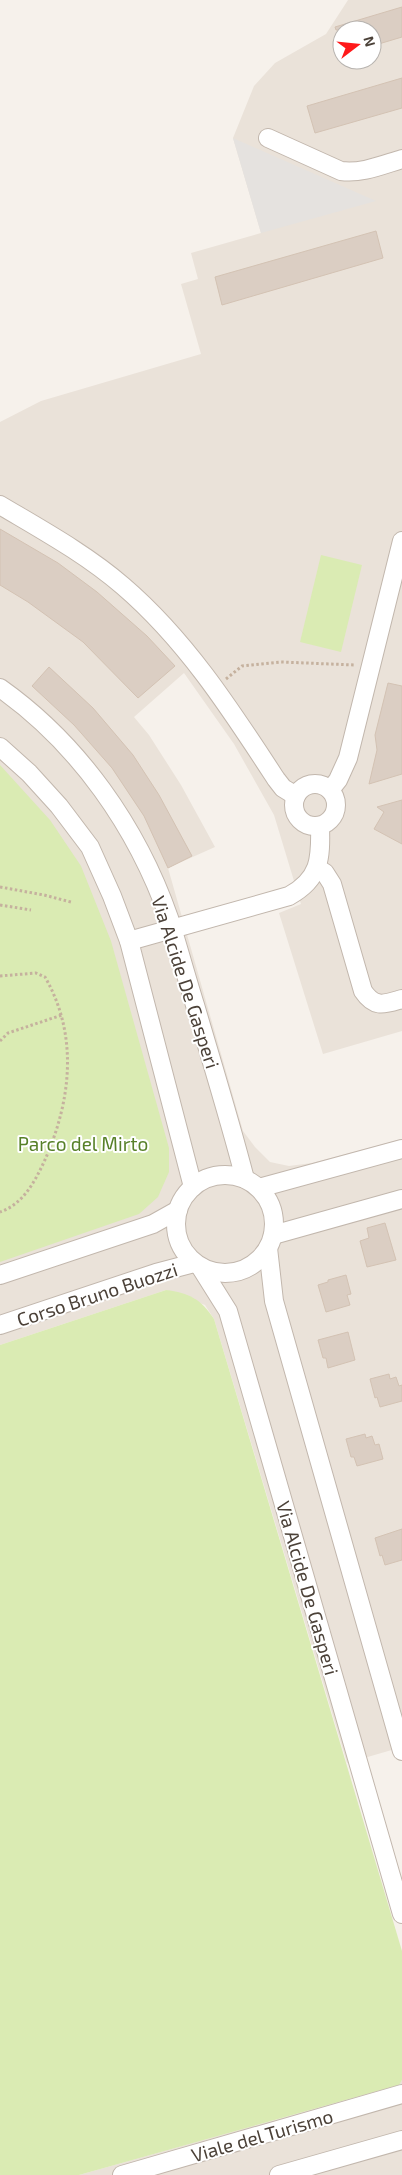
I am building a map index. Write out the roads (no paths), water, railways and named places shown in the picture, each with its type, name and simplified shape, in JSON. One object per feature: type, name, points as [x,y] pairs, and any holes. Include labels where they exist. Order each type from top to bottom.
[{"type":"street","points":[[268,138],[341,172],[361,171],[402,159]]},
{"type":"street","points":[[0,505],[83,555],[123,586],[160,621],[215,686],[276,779],[283,788],[296,796]]},
{"type":"street","points":[[330,790],[338,780],[348,758],[402,541]]},
{"type":"street","name":"Via Alcide De Gasperi","points":[[0,688],[20,702],[50,729],[85,765],[136,844],[172,929],[252,1184]]},
{"type":"street","points":[[0,747],[29,773],[59,806],[90,847],[129,942],[193,1187]]},
{"type":"street","points":[[314,784],[330,790],[336,799],[335,813],[326,824],[312,827],[300,821],[293,808],[296,796],[301,789],[314,784]]},
{"type":"street","points":[[129,942],[289,896],[310,880],[317,868],[320,852],[320,826]]},
{"type":"street","points":[[317,868],[325,873],[332,884],[368,999],[384,1004],[402,999]]},
{"type":"street","points":[[252,1184],[402,1149]]},
{"type":"street","points":[[402,1199],[271,1242],[259,1261],[246,1269],[231,1274],[216,1273],[198,1266],[184,1252],[178,1239],[176,1224],[178,1210],[183,1197],[204,1179],[218,1175],[232,1175],[252,1184],[269,1202],[274,1218],[271,1242],[274,1300],[402,1751]]},
{"type":"street","points":[[0,1275],[154,1224],[178,1210]]},
{"type":"street","name":"Via Alcide De Gasperi","points":[[198,1266],[228,1312],[402,1914]]},
{"type":"street","name":"Corso Bruno Buozzi","points":[[0,1325],[156,1273],[198,1266]]},
{"type":"street","name":"Viale del Turismo","points":[[122,2175],[402,2094]]},
{"type":"street","points":[[279,2175],[402,2140]]},
{"type":"park label","name":"Parco del Mirto","points":[[83,1143]]}]
